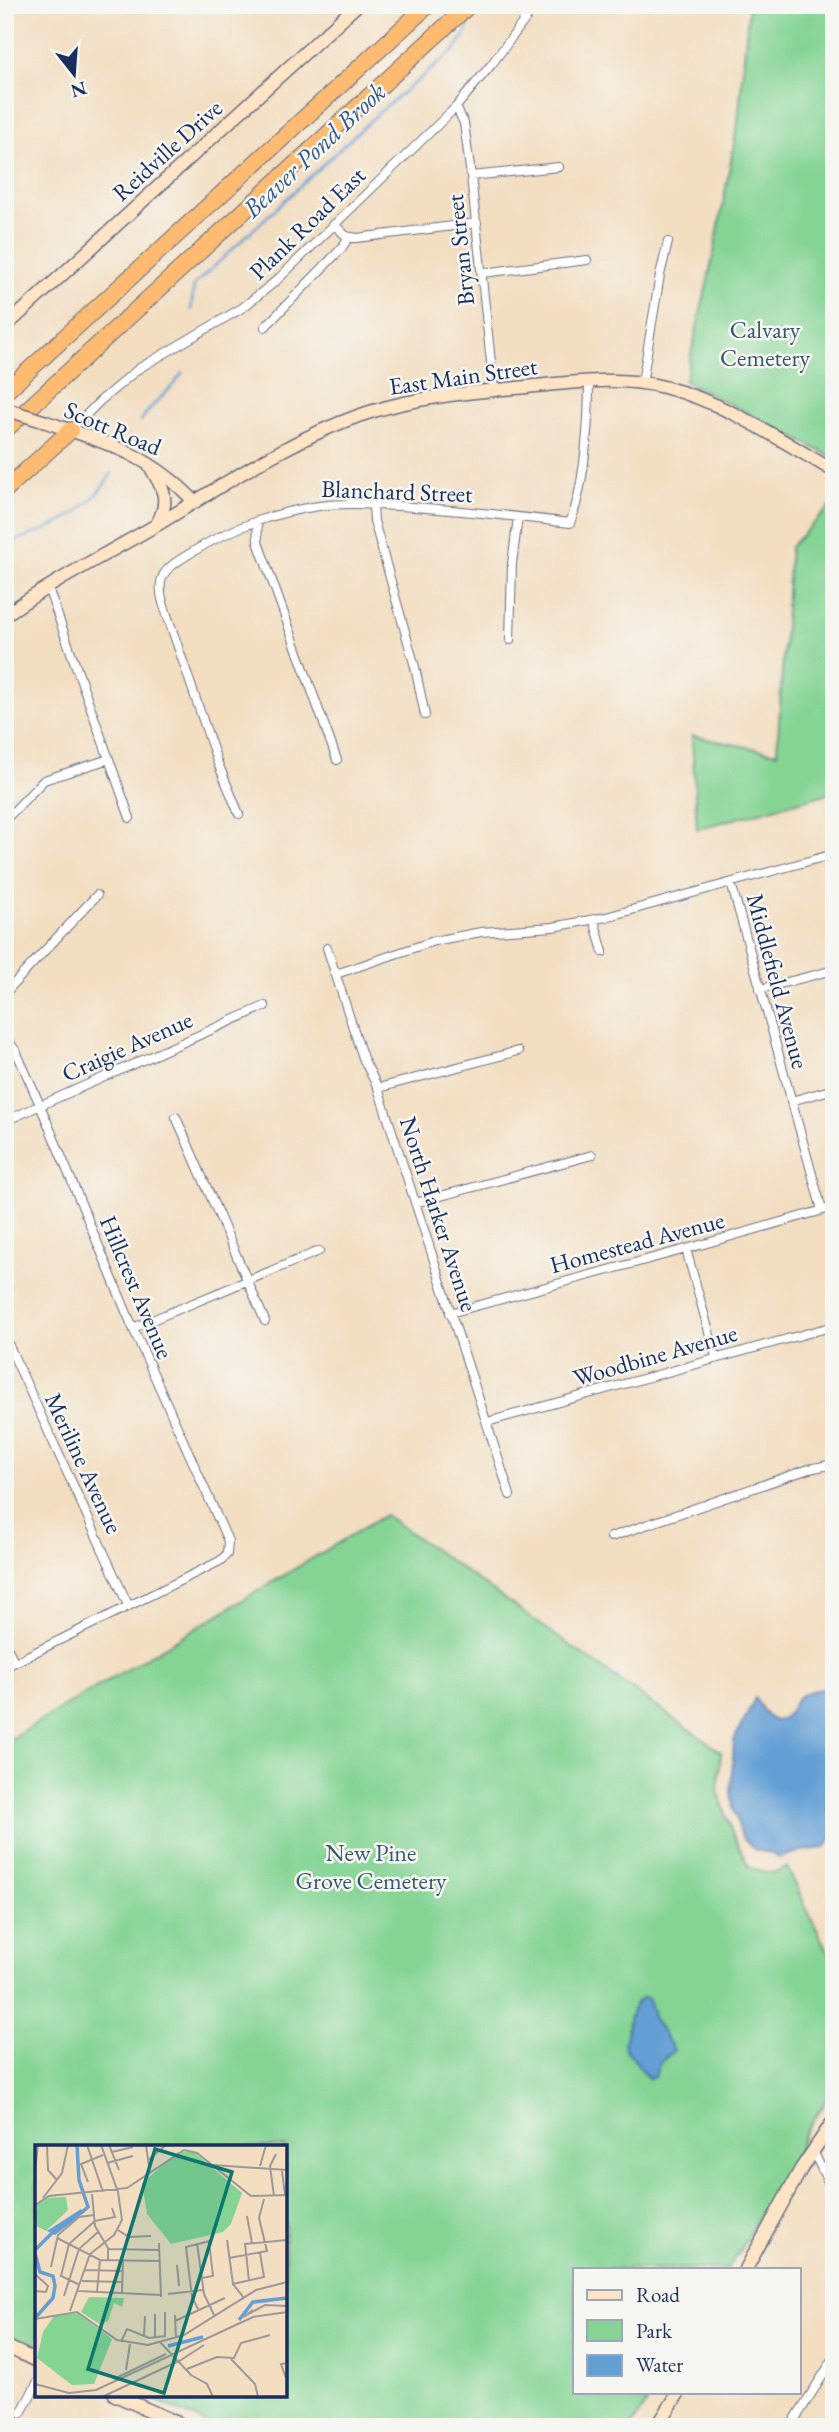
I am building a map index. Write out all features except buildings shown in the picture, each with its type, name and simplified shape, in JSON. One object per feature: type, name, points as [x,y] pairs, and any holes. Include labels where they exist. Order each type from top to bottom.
[{"type":"highway","points":[[5,392],[428,5]]},
{"type":"highway","points":[[5,430],[469,5]]},
{"type":"highway","points":[[5,490],[71,430]]},
{"type":"main road","name":"Reidville Drive","points":[[5,327],[358,5]]},
{"type":"main road","name":"East Main Street","points":[[5,615],[285,449],[342,422],[405,403],[494,390],[589,381],[642,383],[678,390],[710,402],[834,471]]},
{"type":"main road","name":"Scott Road","points":[[5,409],[104,442],[147,461],[171,477],[195,502]]},
{"type":"main road","points":[[147,461],[161,485],[165,500],[164,513],[157,525]]},
{"type":"main road","points":[[747,2268],[813,2151],[834,2120]]},
{"type":"main road","points":[[5,2346],[35,2360]]},
{"type":"main road","points":[[657,2427],[677,2394]]},
{"type":"main road","points":[[120,2397],[187,2427]]},
{"type":"street","name":"Plank Road East","points":[[71,430],[138,369],[233,314],[264,292],[456,107],[536,5]]},
{"type":"street","name":"Bryan Street","points":[[456,107],[464,123],[483,273],[494,390]]},
{"type":"street","points":[[471,176],[559,167]]},
{"type":"street","points":[[334,224],[349,237],[477,223]]},
{"type":"street","points":[[265,327],[341,249],[349,237]]},
{"type":"street","points":[[642,383],[668,242]]},
{"type":"street","points":[[483,273],[587,260]]},
{"type":"street","name":"Blanchard Street","points":[[239,814],[163,603],[160,582],[164,571],[219,537],[257,522],[320,506],[373,505],[456,510],[570,523],[579,492],[589,381]]},
{"type":"street","points":[[373,505],[373,521],[415,667],[425,715]]},
{"type":"street","points":[[510,640],[512,564],[518,517]]},
{"type":"street","points":[[257,522],[258,542],[337,760]]},
{"type":"street","points":[[48,588],[130,818]]},
{"type":"street","points":[[5,820],[44,780],[109,759]]},
{"type":"street","points":[[336,974],[424,944],[454,937],[594,920],[834,854]]},
{"type":"street","name":"Middlefield Avenue","points":[[731,883],[822,1210]]},
{"type":"street","points":[[5,993],[97,895]]},
{"type":"street","points":[[594,920],[603,952]]},
{"type":"street","name":"North Harker Avenue","points":[[327,948],[363,1058],[378,1088],[510,1494]]},
{"type":"street","points":[[760,989],[834,970]]},
{"type":"street","name":"Craigie Avenue","points":[[5,1121],[265,1006]]},
{"type":"street","name":"Hillcrest Avenue","points":[[5,1037],[16,1051],[40,1105],[133,1328],[228,1541],[227,1554],[219,1561],[128,1605]]},
{"type":"street","points":[[378,1088],[518,1051]]},
{"type":"street","points":[[791,1101],[834,1089]]},
{"type":"street","points":[[176,1117],[265,1321]]},
{"type":"street","points":[[415,1203],[592,1155]]},
{"type":"street","name":"Homestead Avenue","points":[[450,1313],[834,1207]]},
{"type":"street","points":[[687,1249],[716,1357]]},
{"type":"street","points":[[133,1328],[319,1251]]},
{"type":"street","name":"Woodbine Avenue","points":[[487,1422],[834,1326]]},
{"type":"street","name":"Meriline Avenue","points":[[5,1337],[128,1605]]},
{"type":"street","points":[[611,1537],[809,1469],[834,1464]]},
{"type":"street","points":[[5,1667],[128,1605]]},
{"type":"street","points":[[5,1643],[14,1661]]},
{"type":"street","points":[[813,2151],[834,2194]]},
{"type":"street","points":[[790,2427],[834,2358]]},
{"type":"street","points":[[21,2413],[35,2387]]},
{"type":"green space","name":"Calvary Cemetery","points":[[749,5],[834,5],[834,458],[685,381],[714,253],[738,122]]},
{"type":"green space","points":[[834,503],[834,792],[697,829],[692,736],[777,753],[790,547]]},
{"type":"green space","name":"New Pine Grove Cemetery","points":[[385,1515],[721,1752],[718,1791],[733,1835],[749,1867],[773,1872],[787,1867],[834,1965],[834,2088],[806,2131],[795,2157],[763,2208],[740,2252],[728,2268],[573,2268],[573,2394],[653,2394],[631,2427],[214,2427],[148,2397],[287,2397],[287,2145],[35,2145],[35,2347],[5,2334],[5,1742]]},
{"type":"water","points":[[822,1689],[834,1689],[834,1830],[828,1844],[823,1848],[779,1858],[772,1853],[755,1850],[742,1837],[733,1807],[731,1792],[734,1740],[755,1698],[766,1715],[774,1721],[788,1714],[802,1695]]},
{"type":"water","points":[[645,1997],[649,2000],[653,2017],[674,2050],[660,2063],[654,2077],[649,2079],[624,2043],[632,2010],[639,2000]]},
{"type":"waterway","name":"Beaver Pond Brook","points":[[191,310],[194,285],[377,114],[455,50],[466,33],[469,21]]},
{"type":"waterway","name":"Beaver Pond Brook","points":[[141,421],[182,373]]},
{"type":"waterway","name":"Beaver Pond Brook","points":[[5,544],[53,526],[79,511],[102,488],[112,473]]}]
